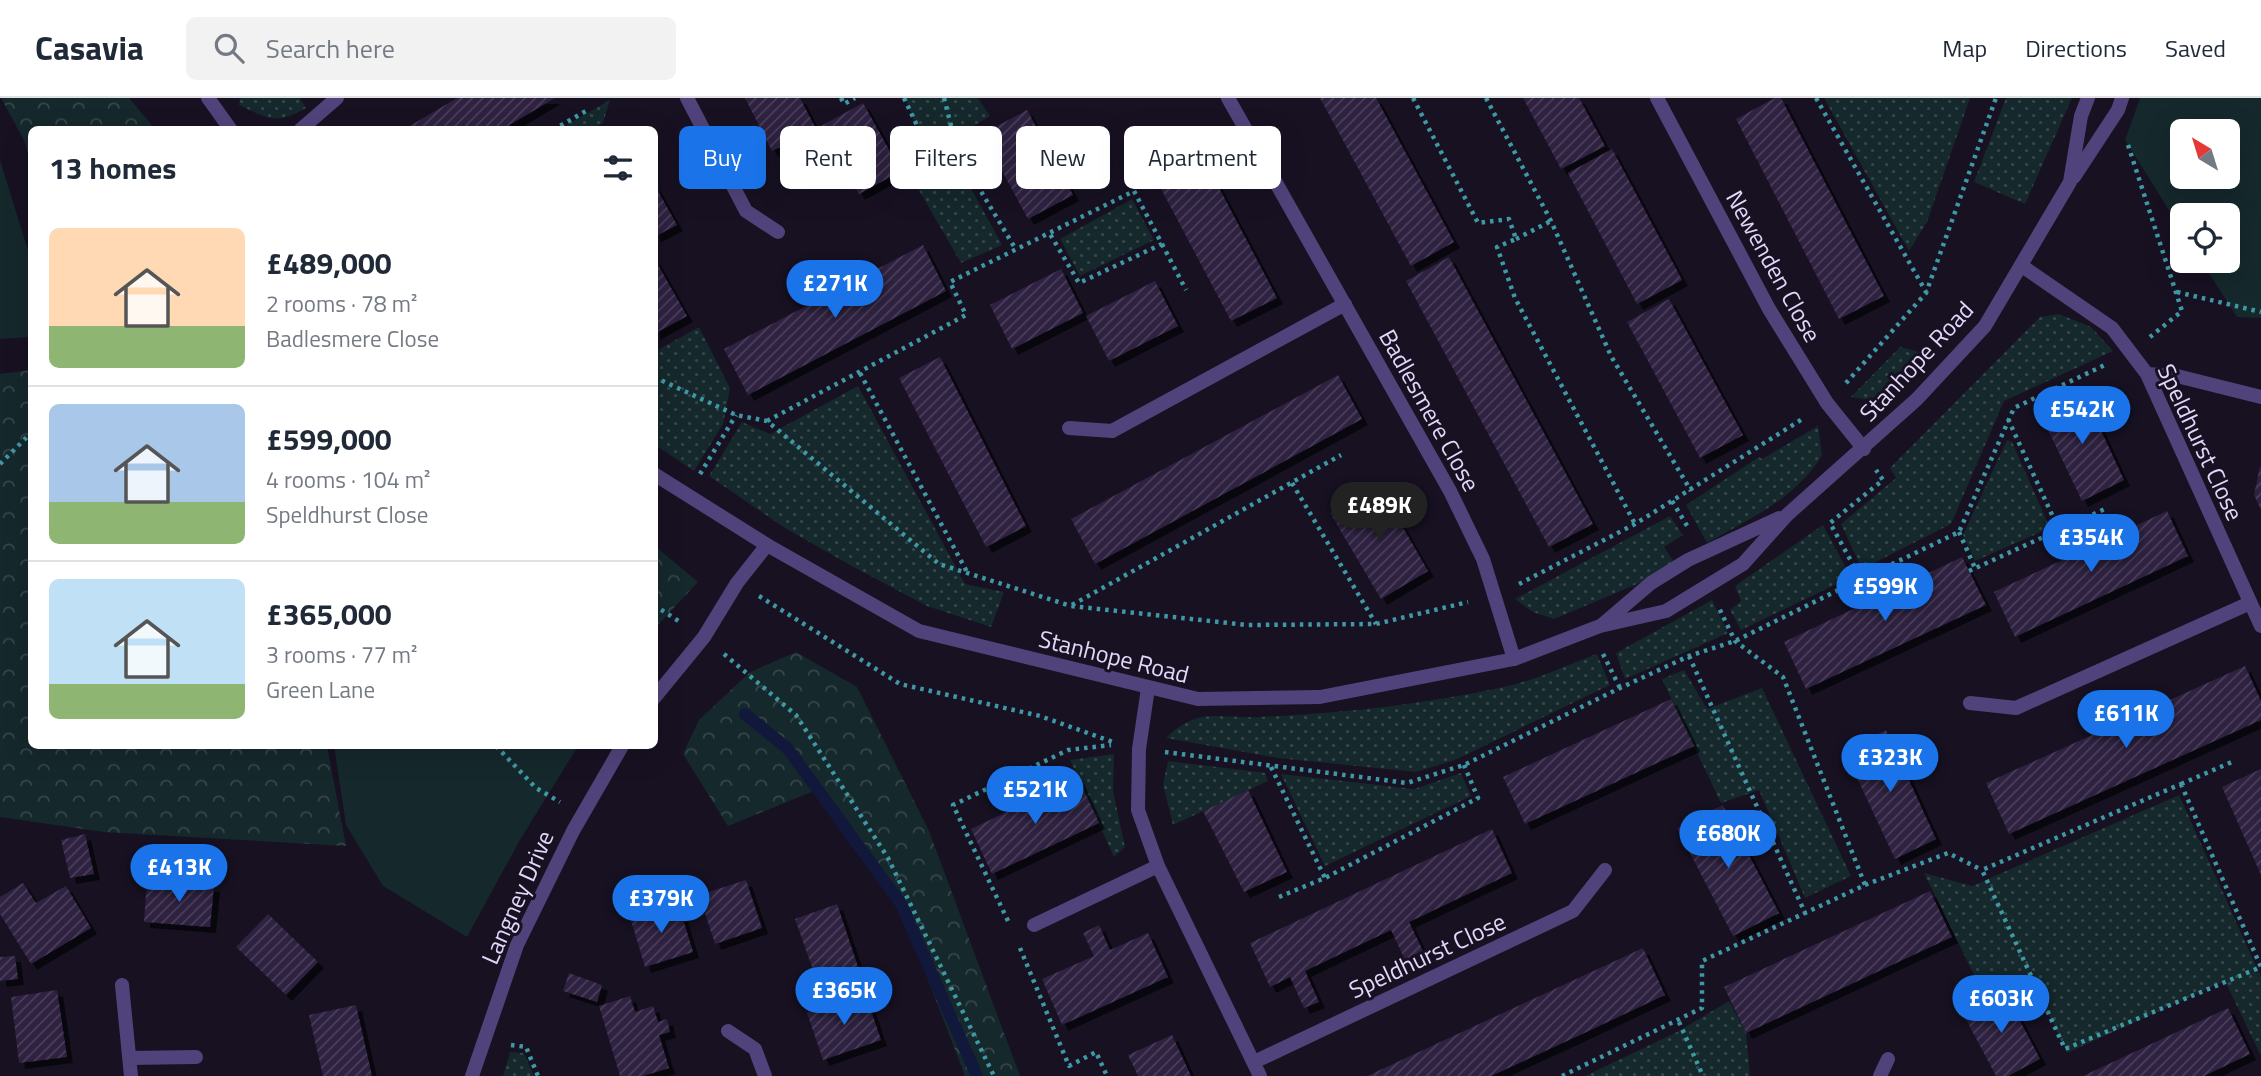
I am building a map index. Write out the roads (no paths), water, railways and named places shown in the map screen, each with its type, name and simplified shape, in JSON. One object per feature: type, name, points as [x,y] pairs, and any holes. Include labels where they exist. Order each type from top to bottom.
[{"type":"street","points":[[208,98],[228,126]]},
{"type":"street","points":[[305,126],[337,98]]},
{"type":"street","points":[[687,98],[746,211],[778,232]]},
{"type":"street","name":"Badlesmere Close","points":[[1227,98],[1450,491],[1483,559],[1514,659]]},
{"type":"street","name":"Newenden Close","points":[[1657,98],[1769,309],[1827,403],[1863,449]]},
{"type":"street","name":"Stanhope Road","points":[[658,477],[767,545],[919,631],[1198,699],[1320,697],[1514,659],[1596,629],[1666,611],[1743,564],[1787,515],[1917,399],[1985,326],[2070,182],[2081,116],[2088,98]]},
{"type":"street","points":[[2070,182],[2118,110],[2122,98]]},
{"type":"street","name":"Speldhurst Close","points":[[2022,265],[2112,328],[2147,374],[2261,626]]},
{"type":"street","points":[[1069,428],[1112,431],[1345,304]]},
{"type":"street","points":[[2147,374],[2177,376],[2261,397]]},
{"type":"street","name":"Stanhope Road","points":[[1596,629],[1651,583],[1688,560],[1787,515]]},
{"type":"street","points":[[658,693],[704,637],[737,583],[767,545]]},
{"type":"street","points":[[1970,703],[2017,708],[2250,603]]},
{"type":"street","points":[[1148,688],[1139,750],[1138,810],[1158,866],[1260,1076]]},
{"type":"street","name":"Langney Drive","points":[[472,1076],[517,945],[581,815],[620,749]]},
{"type":"street","points":[[1034,925],[1158,866]]},
{"type":"street","name":"Speldhurst Close","points":[[1254,1062],[1573,911],[1605,870]]},
{"type":"street","points":[[122,985],[131,1076]]},
{"type":"street","points":[[729,1031],[755,1049],[765,1076]]},
{"type":"street","points":[[129,1058],[196,1057]]},
{"type":"street","points":[[1880,1076],[1888,1059]]},
{"type":"waterway","points":[[745,714],[788,749],[901,904],[977,1076]]}]
